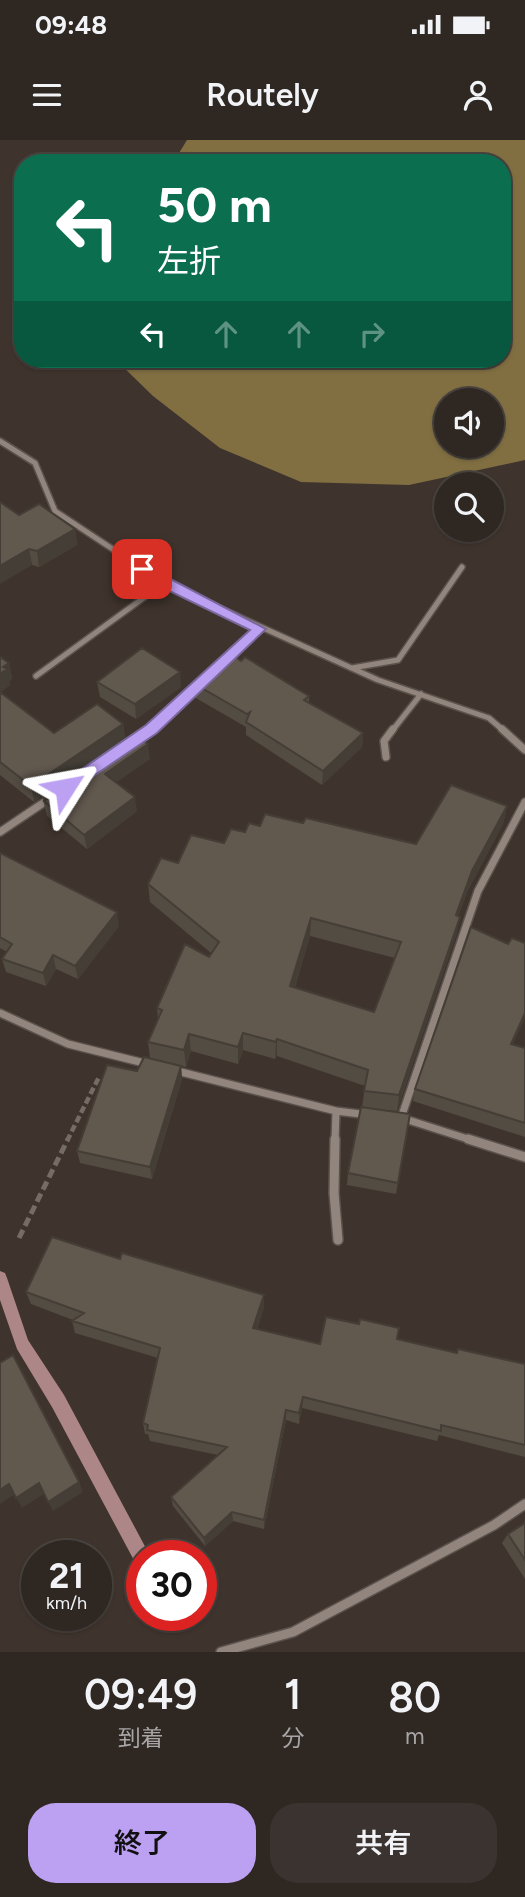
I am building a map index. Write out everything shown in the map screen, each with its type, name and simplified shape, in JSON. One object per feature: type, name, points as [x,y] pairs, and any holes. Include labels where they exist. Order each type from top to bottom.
[{"type":"street","points":[[0,441],[35,463],[55,511],[164,583],[259,629],[351,668],[489,718],[525,750]]},
{"type":"street","points":[[351,668],[398,660],[462,567]]},
{"type":"street","points":[[36,676],[164,583]]},
{"type":"street","points":[[220,665],[259,629]]},
{"type":"street","points":[[130,744],[152,729],[210,674]]},
{"type":"street","points":[[386,757],[384,741],[421,694]]},
{"type":"street","points":[[0,832],[54,795]]},
{"type":"street","points":[[401,1118],[478,891],[525,802]]},
{"type":"street","points":[[0,1013],[68,1044],[336,1111],[375,1115]]},
{"type":"street","points":[[336,1111],[334,1193],[338,1240]]},
{"type":"street","points":[[388,1116],[525,1157]]},
{"type":"street","points":[[221,1652],[293,1632],[494,1525],[525,1504]]},
{"type":"path","points":[[19,1238],[111,1054]]},
{"type":"shaded area","points":[[187,140],[525,140],[525,460],[469,472],[434,472],[434,480],[409,485],[301,482],[220,448],[153,396],[124,368],[511,368],[511,154],[178,154]]},
{"type":"building","points":[[0,502],[19,515],[39,504],[75,529],[37,551],[29,549],[0,566]]},
{"type":"building","points":[[142,648],[180,672],[135,704],[97,682]]},
{"type":"building","points":[[232,654],[241,661],[245,657],[309,696],[304,700],[363,733],[323,771],[246,722],[250,712],[247,714],[193,683]]},
{"type":"building","points":[[0,657],[9,663],[3,667],[7,669],[0,674]]},
{"type":"building","points":[[0,692],[54,733],[97,704],[123,724],[31,786],[0,762]]},
{"type":"building","points":[[134,733],[148,744],[105,774],[135,797],[84,835],[44,801],[47,799],[41,795]]},
{"type":"building","points":[[451,785],[507,806],[472,871],[456,915],[460,917],[399,1095],[364,1091],[368,1070],[277,1039],[276,1042],[243,1033],[238,1047],[189,1034],[184,1050],[148,1042],[162,1010],[157,1008],[185,944],[209,957],[219,942],[148,884],[161,858],[178,863],[191,835],[224,843],[231,829],[245,832],[249,823],[260,826],[265,814],[303,823],[306,818],[416,844]],"holes":[[[311,918],[401,942],[374,1012],[290,986]]]},
{"type":"building","points":[[0,853],[117,912],[75,966],[53,955],[43,973],[2,959],[12,944],[0,937]]},
{"type":"building","points":[[471,927],[508,944],[512,938],[525,943],[525,1013],[511,1044],[525,1048],[525,1123],[415,1089]]},
{"type":"building","points":[[144,1057],[181,1066],[150,1167],[77,1151],[107,1065],[137,1071]]},
{"type":"building","points":[[361,1107],[410,1114],[398,1183],[348,1173]]},
{"type":"building","points":[[52,1237],[120,1259],[122,1253],[264,1295],[253,1328],[320,1344],[326,1317],[359,1324],[360,1319],[399,1328],[397,1339],[457,1353],[458,1349],[525,1364],[525,1445],[441,1425],[441,1431],[303,1397],[299,1413],[286,1410],[264,1520],[232,1512],[204,1538],[171,1497],[227,1447],[147,1430],[148,1425],[143,1423],[160,1348],[72,1321],[84,1313],[26,1292]]},
{"type":"building","points":[[13,1355],[79,1482],[48,1502],[39,1483],[16,1498],[9,1484],[0,1490],[0,1363]]},
{"type":"building","points":[[525,1523],[525,1560],[508,1534]]},
{"type":"waterway","points":[[0,1278],[22,1344],[58,1401],[132,1540]]},
{"type":"route","points":[[65,788],[152,729],[259,629],[164,583],[142,569]]}]
